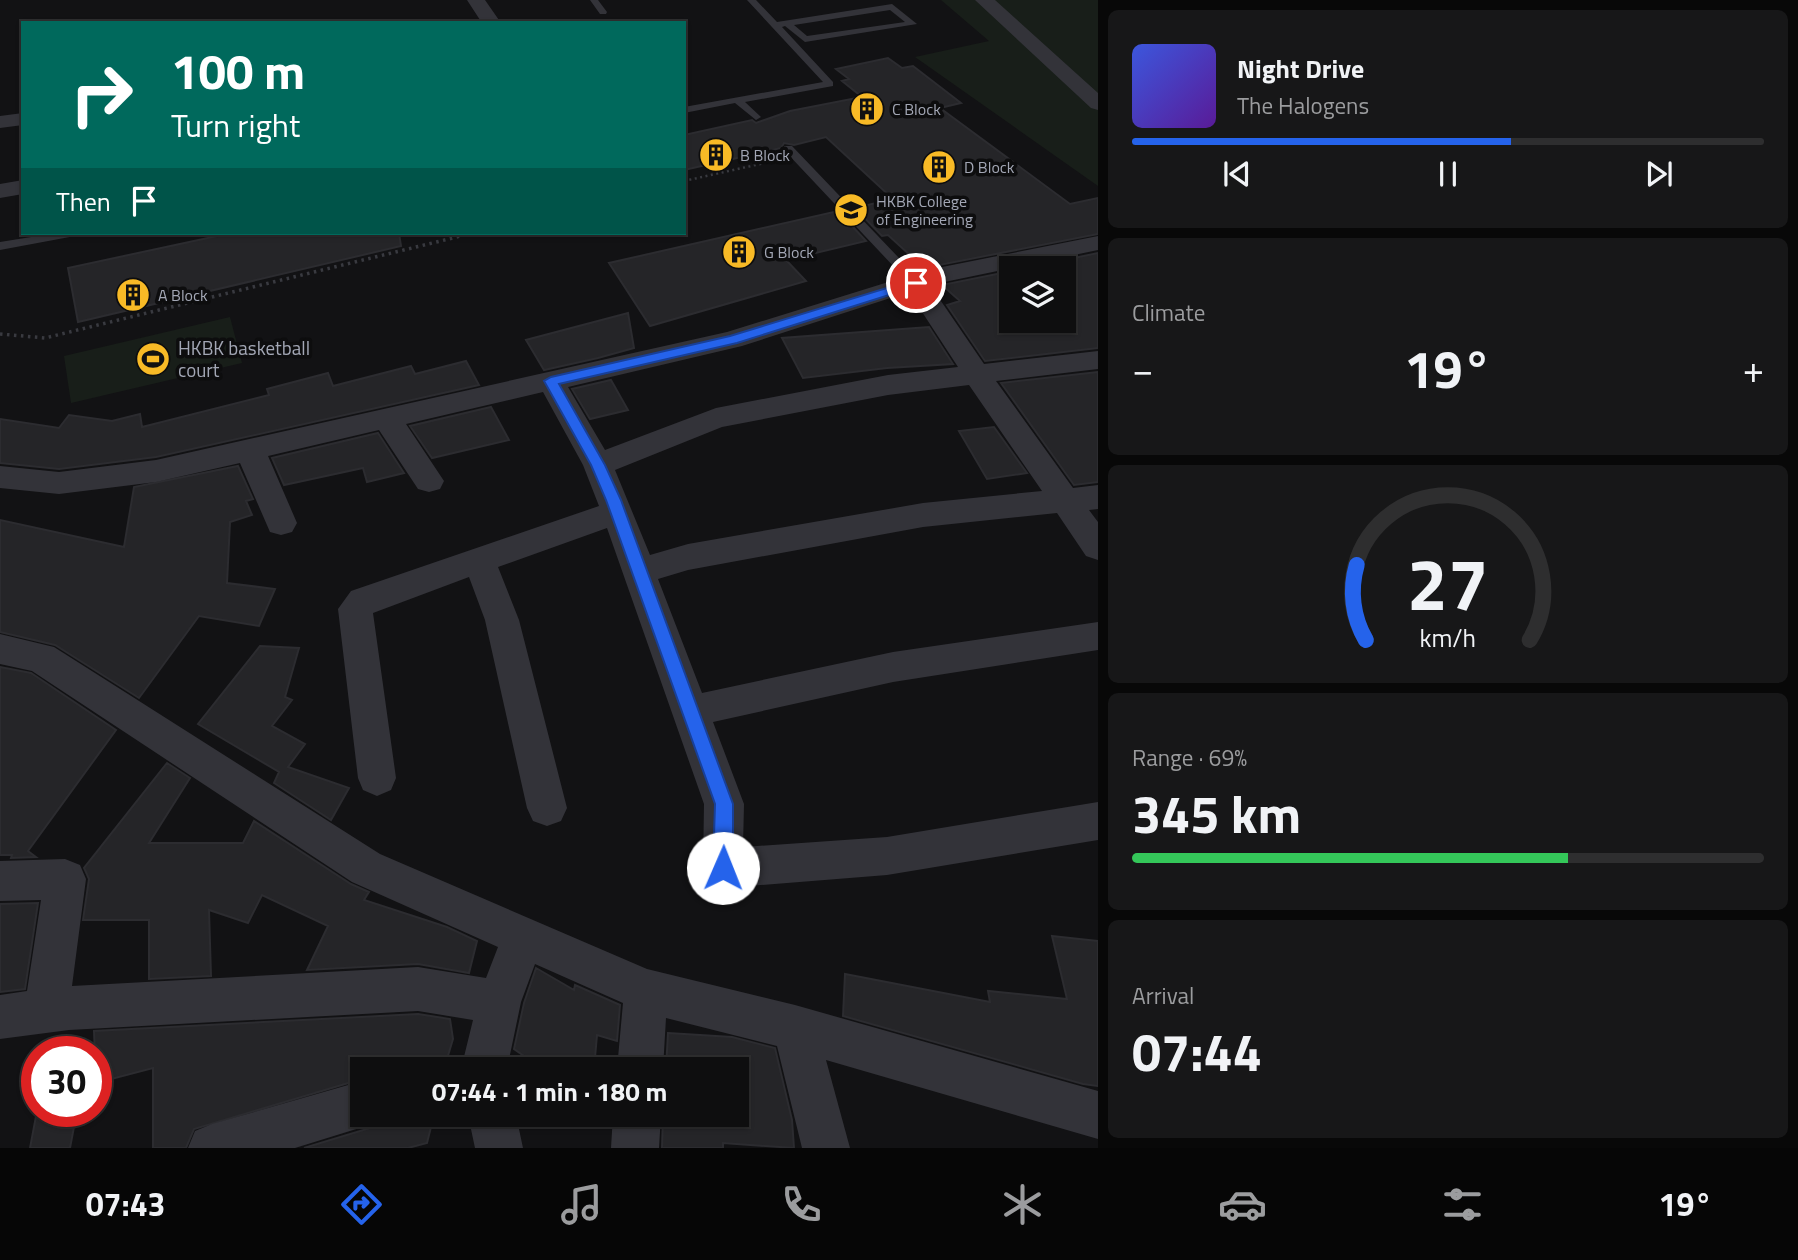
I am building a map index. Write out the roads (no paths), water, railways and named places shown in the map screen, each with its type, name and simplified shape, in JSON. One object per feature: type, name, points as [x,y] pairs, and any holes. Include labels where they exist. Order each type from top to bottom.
[{"type":"street","points":[[476,0],[491,21]]},
{"type":"street","points":[[984,0],[1098,104]]},
{"type":"street","points":[[0,122],[21,118]]},
{"type":"street","points":[[0,191],[21,187]]},
{"type":"street","points":[[0,477],[59,483],[156,471],[732,340],[936,275],[1098,243]]},
{"type":"street","points":[[916,283],[977,375],[1083,500],[1098,547]]},
{"type":"street","points":[[598,465],[716,418],[888,385],[1098,360]]},
{"type":"street","points":[[551,381],[598,465],[618,512],[724,804],[723,868],[887,856],[1098,821]]},
{"type":"street","points":[[387,419],[429,481]]},
{"type":"street","points":[[250,450],[281,523]]},
{"type":"street","points":[[640,571],[688,558],[923,515],[1083,500]]},
{"type":"street","points":[[377,778],[355,609],[363,601],[618,512]]},
{"type":"street","points":[[478,559],[502,620],[547,808]]},
{"type":"street","points":[[691,712],[787,687],[1010,647],[1098,636]]},
{"type":"street","points":[[0,649],[41,658],[366,868],[646,991],[795,1028],[1098,1115]]},
{"type":"street","points":[[0,881],[65,879],[46,1011]]},
{"type":"street","points":[[487,1057],[499,1002],[523,937]]},
{"type":"street","points":[[0,1017],[46,1011],[418,989],[499,1002]]},
{"type":"street","points":[[641,1057],[646,991]]},
{"type":"street","points":[[795,1028],[826,1148]]},
{"type":"street","points":[[212,1148],[350,1108]]},
{"type":"street","points":[[495,1127],[499,1148]]},
{"type":"street","points":[[635,1148],[636,1127]]},
{"type":"lane","points":[[594,0],[603,12]]},
{"type":"lane","points":[[686,110],[830,84],[751,0]]},
{"type":"lane","points":[[775,25],[787,23],[892,7],[913,24],[805,39],[787,23]]},
{"type":"lane","points":[[737,100],[756,117]]},
{"type":"lane","points":[[788,148],[916,283]]},
{"type":"lane","points":[[0,247],[64,235]]},
{"type":"place","name":"C Block","points":[[867,109]]},
{"type":"place","name":"B Block","points":[[716,155]]},
{"type":"place","name":"D Block","points":[[939,167]]},
{"type":"place","name":"HKBK College of Engineering","points":[[851,210]]},
{"type":"place","name":"G Block","points":[[739,252]]},
{"type":"place","name":"A Block","points":[[133,295]]},
{"type":"place","name":"HKBK basketball court","points":[[153,359]]}]
